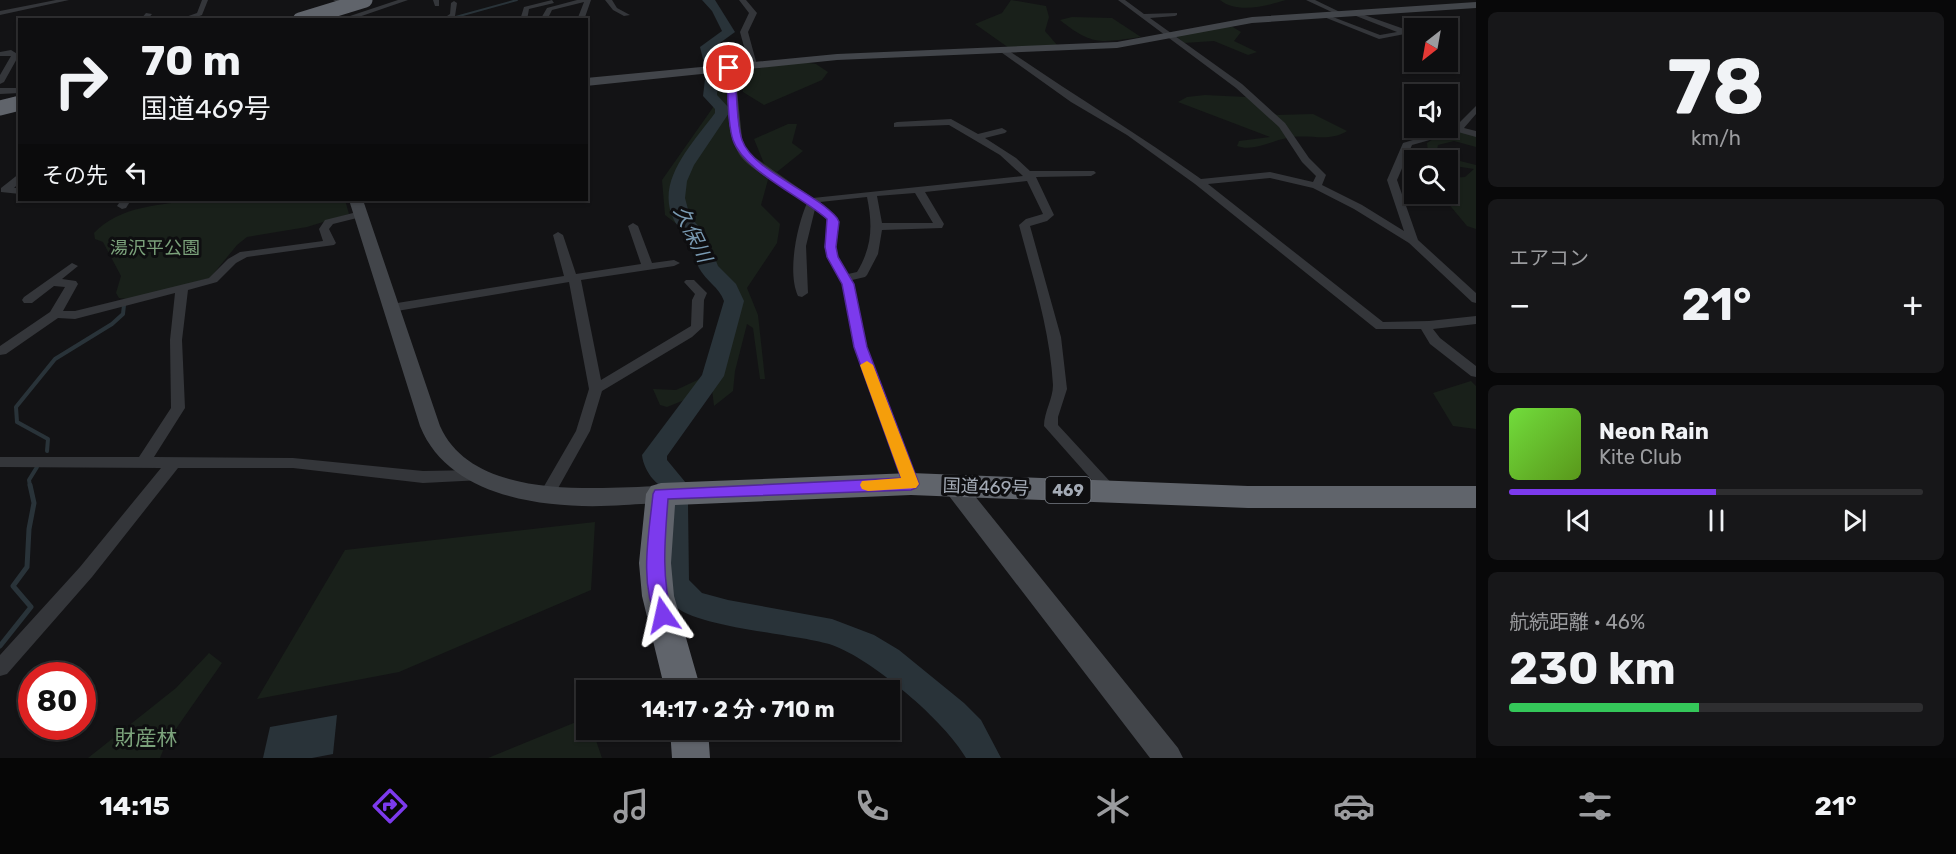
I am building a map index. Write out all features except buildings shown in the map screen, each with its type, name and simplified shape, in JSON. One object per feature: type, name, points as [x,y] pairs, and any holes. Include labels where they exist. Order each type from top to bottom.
[{"type":"highway","points":[[306,18],[365,0]]},
{"type":"highway","points":[[320,18],[378,0]]},
{"type":"highway","points":[[0,106],[18,99]]},
{"type":"highway","points":[[0,106],[18,103]]},
{"type":"highway","name":"国道469号","points":[[661,494],[911,484],[1248,497],[1476,497]]},
{"type":"highway","points":[[661,494],[655,563],[658,596],[680,680]]},
{"type":"highway","points":[[690,740],[691,758]]},
{"type":"street","points":[[13,10],[40,0]]},
{"type":"street","points":[[0,13],[66,0]]},
{"type":"street","points":[[187,18],[200,14],[205,0]]},
{"type":"street","points":[[334,18],[336,0]]},
{"type":"street","points":[[524,18],[526,8],[587,0],[581,18]]},
{"type":"street","points":[[608,0],[615,9],[626,15]]},
{"type":"street","points":[[742,0],[753,13],[744,33],[753,65]]},
{"type":"street","points":[[1120,0],[1239,86],[1281,125],[1305,160],[1321,175],[1316,186]]},
{"type":"street","points":[[1309,0],[1340,14]]},
{"type":"street","points":[[347,18],[400,1]]},
{"type":"street","points":[[448,18],[453,15],[453,3]]},
{"type":"street","points":[[544,18],[553,4]]},
{"type":"street","points":[[588,82],[860,56],[1117,45],[1241,22],[1476,5]]},
{"type":"street","points":[[1353,13],[1404,32]]},
{"type":"street","points":[[1142,16],[1174,14]]},
{"type":"street","points":[[1323,15],[1379,37],[1404,33]]},
{"type":"street","points":[[1002,50],[1074,99],[1130,133],[1199,182],[1380,326],[1430,325],[1476,320]]},
{"type":"street","points":[[0,54],[15,51],[14,60],[0,82]]},
{"type":"street","points":[[729,68],[736,138],[743,153],[813,201],[834,222],[830,247],[833,257],[846,278],[861,347],[911,484]]},
{"type":"street","points":[[0,91],[18,90]]},
{"type":"street","points":[[0,106],[18,108]]},
{"type":"street","points":[[1476,109],[1458,129],[1476,134]]},
{"type":"street","points":[[897,125],[951,122],[1009,157],[1030,176],[1049,214],[1045,219],[1027,221],[1024,225],[1055,337],[1060,389],[1050,422],[1054,430],[1111,492]]},
{"type":"street","points":[[977,137],[1002,131]]},
{"type":"street","points":[[1413,241],[1392,180],[1408,143],[1426,138]]},
{"type":"street","points":[[813,201],[1030,176],[1091,173]]},
{"type":"street","points":[[1199,182],[1270,175],[1316,186],[1358,207],[1413,241],[1476,299]]},
{"type":"street","points":[[18,178],[5,190],[18,191]]},
{"type":"street","points":[[878,227],[938,226],[939,224],[918,189]]},
{"type":"street","points":[[846,278],[861,275],[878,238],[871,194]]},
{"type":"street","points":[[802,293],[798,269],[805,225],[813,201]]},
{"type":"street","points":[[55,314],[75,315],[213,280],[232,261],[244,254],[330,243],[324,229],[329,222],[358,207],[408,366],[435,436],[452,459],[477,476]]},
{"type":"street","points":[[633,226],[648,267]]},
{"type":"street","points":[[547,495],[583,431],[596,389],[573,278],[558,234]]},
{"type":"street","points":[[391,308],[674,263]]},
{"type":"street","points":[[28,300],[72,266]]},
{"type":"street","points":[[1,351],[55,314],[72,284],[53,282]]},
{"type":"street","points":[[596,389],[697,327],[698,300],[701,293],[690,282]]},
{"type":"street","points":[[143,462],[178,408],[176,340],[182,288]]},
{"type":"street","points":[[1430,325],[1427,329],[1435,341],[1476,373]]},
{"type":"street","points":[[0,462],[293,463],[423,477],[477,476],[547,495],[580,497],[661,494]]},
{"type":"street","points":[[0,668],[86,572],[174,462]]},
{"type":"street","points":[[954,486],[1168,758]]},
{"type":"green space","points":[[1011,0],[1046,6],[1049,17],[1045,31],[1057,45],[1009,48],[975,24],[1002,13]]},
{"type":"green space","points":[[1220,0],[1286,0],[1243,8]]},
{"type":"green space","points":[[1072,17],[1112,18],[1141,37],[1107,41],[1090,39],[1060,20]]},
{"type":"green space","points":[[1231,26],[1241,32],[1234,41],[1257,52],[1248,55],[1214,41],[1184,43],[1176,36]]},
{"type":"green space","points":[[800,62],[816,64],[828,72],[822,80],[764,105],[743,92],[741,71]]},
{"type":"green space","points":[[725,74],[728,76],[732,139],[740,153],[769,176],[761,205],[780,224],[777,243],[747,288],[758,315],[765,379],[760,379],[753,328],[747,324],[735,371],[733,391],[714,406],[712,389],[667,407],[660,405],[653,389],[676,390],[719,370],[738,307],[726,290],[704,271],[696,239],[665,215],[662,180],[714,106],[707,96],[707,75]]},
{"type":"green space","points":[[1205,95],[1246,97],[1277,115],[1313,114],[1347,131],[1340,135],[1295,137],[1243,148],[1237,146],[1239,141],[1270,137],[1178,102],[1187,97]]},
{"type":"green space","points":[[788,124],[797,124],[792,143],[803,151],[777,172],[765,166],[754,139]]},
{"type":"green space","points":[[1458,132],[1476,135],[1476,147],[1454,141],[1438,145],[1437,150],[1428,150],[1427,143],[1434,138],[1458,138]]},
{"type":"green space","points":[[1458,160],[1476,165],[1476,229],[1467,226],[1449,204],[1458,204],[1458,177],[1465,177],[1474,169],[1458,167]]},
{"type":"green space","name":"湯沢平公園","points":[[189,201],[345,201],[349,214],[307,227],[247,237],[237,245],[210,278],[143,296],[119,298],[116,293],[121,276],[103,242],[95,239],[94,233],[116,217],[156,205]]},
{"type":"green space","points":[[1471,381],[1476,386],[1476,429],[1453,426],[1433,393]]},
{"type":"green space","points":[[595,522],[591,590],[399,672],[257,699],[345,550]]},
{"type":"green space","name":"財産林","points":[[209,653],[222,663],[166,743],[160,758],[88,758],[176,688]]},
{"type":"green space","points":[[576,722],[576,740],[596,740],[602,758],[488,758]]},
{"type":"shaded area","points":[[337,715],[333,754],[312,758],[263,758],[270,727]]},
{"type":"waterway","points":[[452,18],[517,0]]},
{"type":"waterway","name":"久保川","points":[[708,0],[720,15],[729,32],[706,47],[710,68]]},
{"type":"waterway","name":"久保川","points":[[673,483],[655,463],[654,455],[713,376],[734,301],[729,288],[709,268],[696,233],[682,219],[676,198],[679,181],[686,165],[722,113],[722,108],[710,96],[711,73]]},
{"type":"waterway","points":[[47,451],[48,439],[17,422],[16,407],[55,359],[112,324],[123,314],[124,305]]},
{"type":"waterway","points":[[30,486],[29,480],[37,467]]},
{"type":"waterway","points":[[0,646],[31,607],[13,586],[27,567],[29,529],[34,503],[30,485]]},
{"type":"waterway","name":"久保川","points":[[675,504],[675,582],[685,597],[693,603],[728,613],[832,632],[863,644],[888,660],[953,714],[969,731],[984,758]]},
{"type":"slow traffic","points":[[867,365],[911,484],[868,485]]},
{"type":"route","points":[[663,615],[658,596],[655,563],[661,494],[705,490],[911,484],[891,425],[867,367],[846,278],[837,265],[830,247],[834,222],[813,201],[743,153],[736,138],[729,68]]}]
